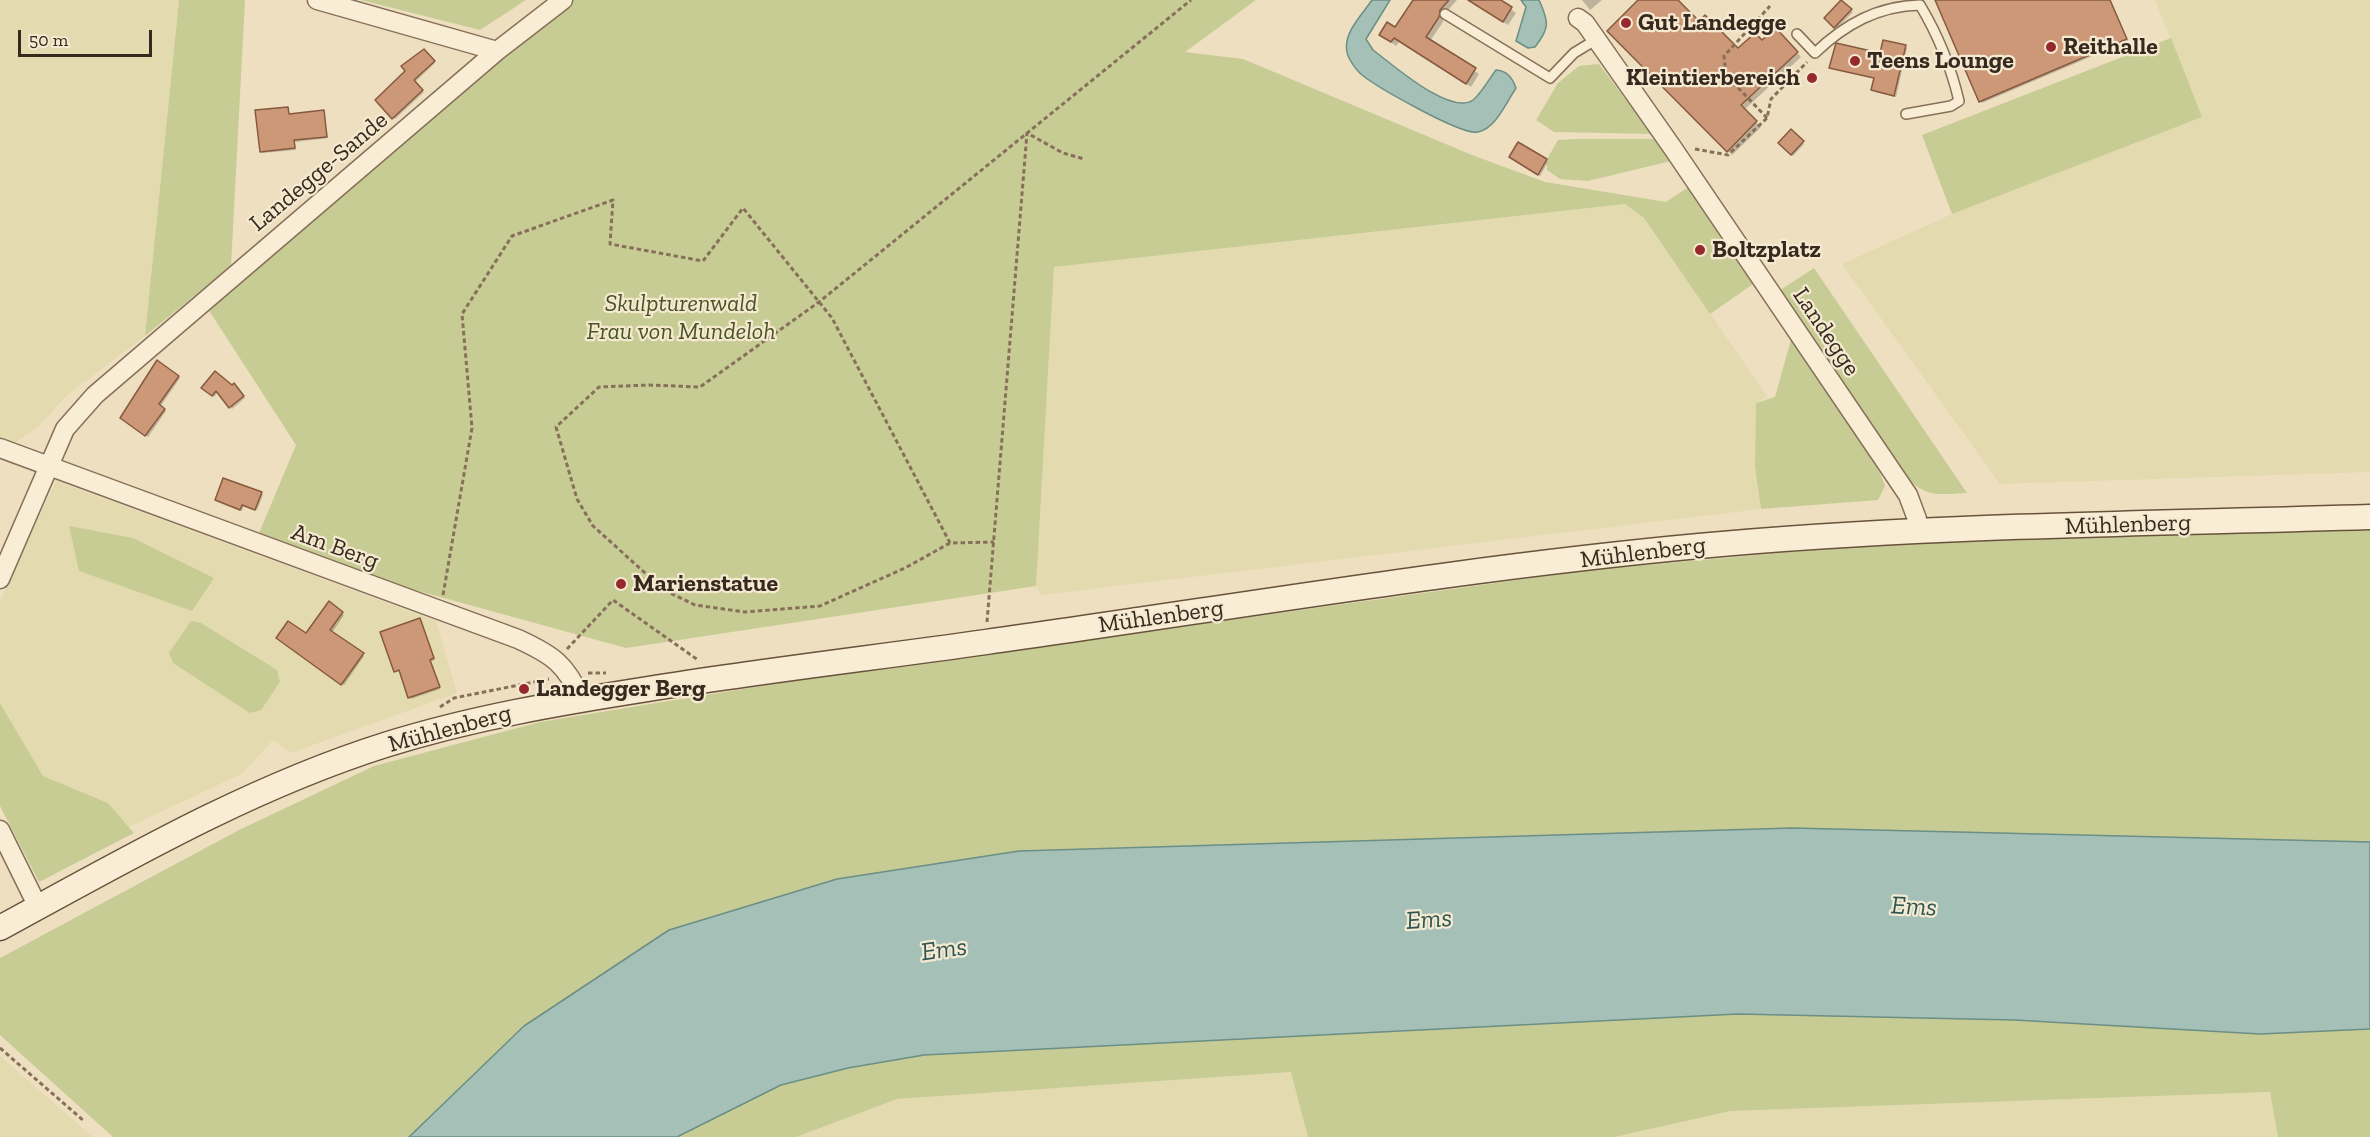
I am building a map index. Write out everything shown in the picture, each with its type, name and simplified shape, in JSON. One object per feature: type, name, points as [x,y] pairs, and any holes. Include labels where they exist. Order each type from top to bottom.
[{"type":"main road","name":"Mühlenberg","points":[[0,928],[232,805],[331,764],[456,724],[582,700],[715,679],[1457,575],[1695,546],[1804,537],[1917,532],[2370,517]]},
{"type":"street","points":[[317,0],[497,51]]},
{"type":"street","name":"Landegge-Sande","points":[[0,579],[65,429],[95,395],[497,51],[563,0]]},
{"type":"street","name":"Landegge","points":[[1578,18],[1585,22],[1672,147],[1908,495],[1917,519],[1917,532]]},
{"type":"street","points":[[0,448],[50,467]]},
{"type":"street","name":"Am Berg","points":[[50,467],[538,648],[555,658],[570,675],[582,700]]},
{"type":"street","points":[[0,830],[38,907]]},
{"type":"lane","points":[[1797,34],[1815,52],[1835,33],[1861,18],[1896,6],[1920,5],[1933,26],[1952,72],[1959,101],[1951,106],[1905,114]]},
{"type":"lane","points":[[1445,15],[1550,78],[1574,53],[1597,39]]},
{"type":"path","points":[[994,542],[950,543],[904,568],[820,606],[745,612],[695,605],[664,590],[593,526],[577,499],[556,427],[599,387],[650,385],[700,387],[819,302],[1191,0]]},
{"type":"path","points":[[1767,118],[1726,75],[1724,56],[1770,6]]},
{"type":"path","points":[[1672,147],[1728,155],[1767,118],[1771,99],[1815,52]]},
{"type":"path","points":[[1027,133],[1063,153],[1084,159]]},
{"type":"path","points":[[987,627],[1027,133]]},
{"type":"path","points":[[441,611],[472,428],[462,314],[512,236],[613,200],[610,244],[703,261],[743,208],[832,318],[950,543]]},
{"type":"path","points":[[574,644],[614,600],[707,666],[715,679]]},
{"type":"path","points":[[454,699],[570,675]]},
{"type":"path","points":[[0,1048],[84,1121]]},
{"type":"shaded area","points":[[0,0],[179,0],[145,336],[65,397],[41,424],[15,443],[0,437]]},
{"type":"shaded area","points":[[2155,0],[2370,0],[2370,472],[2000,484],[1842,264],[1952,214],[2201,117]]},
{"type":"shaded area","points":[[1625,204],[1644,218],[1767,396],[1756,403],[1755,467],[1761,509],[1041,595],[1036,586],[1054,267]]},
{"type":"shaded area","points":[[56,481],[436,621],[457,693],[291,753],[273,740],[243,773],[129,827],[108,803],[43,776],[0,703],[0,601]]},
{"type":"shaded area","points":[[0,1056],[93,1137],[0,1137]]},
{"type":"shaded area","points":[[1292,1072],[1308,1137],[796,1137],[897,1099]]},
{"type":"shaded area","points":[[2270,1092],[2278,1137],[1615,1137],[1730,1111]]},
{"type":"green space","points":[[179,0],[245,0],[231,266],[145,336]]},
{"type":"green space","points":[[361,0],[526,0],[480,30]]},
{"type":"green space","name":"Skulpturenwald Frau von Mundeloh","points":[[567,0],[1256,0],[1185,52],[1243,59],[1472,155],[1545,182],[1666,202],[1690,186],[1756,282],[1710,314],[1644,218],[1625,204],[1054,267],[1036,586],[626,648],[371,578],[257,538],[296,445],[208,309]]},
{"type":"green space","points":[[2171,38],[2202,117],[1952,214],[1922,135]]},
{"type":"green space","points":[[1599,64],[1652,134],[1554,132],[1536,120],[1558,83],[1579,66]]},
{"type":"green space","points":[[1655,139],[1671,161],[1588,181],[1560,179],[1547,170],[1547,159],[1558,140]]},
{"type":"green space","points":[[1814,268],[1967,493],[1936,494],[1923,490],[1909,480],[1779,291]]},
{"type":"green space","points":[[1792,336],[1880,473],[1885,486],[1878,500],[1761,509],[1755,467],[1756,403],[1775,397]]},
{"type":"green space","points":[[69,526],[133,538],[214,578],[192,611],[79,571]]},
{"type":"green space","points":[[2370,528],[2370,842],[1792,828],[1019,851],[837,879],[669,930],[524,1026],[409,1137],[113,1137],[0,1035],[0,958],[239,830],[374,766],[540,722],[804,679],[1589,570],[1870,545]]},
{"type":"green space","points":[[191,621],[201,623],[277,670],[280,682],[261,710],[250,713],[173,663],[169,653]]},
{"type":"green space","points":[[0,703],[43,776],[108,803],[134,833],[39,882],[0,806]]},
{"type":"green space","points":[[1738,1014],[2014,1020],[2260,1034],[2370,1029],[2370,1137],[2278,1137],[2270,1092],[1730,1111],[1615,1137],[1308,1137],[1291,1072],[897,1099],[796,1137],[678,1137],[781,1085],[848,1068],[924,1055]]},
{"type":"water","points":[[1372,0],[1390,0],[1366,39],[1373,50],[1436,95],[1463,103],[1476,97],[1496,70],[1509,75],[1516,88],[1490,126],[1478,132],[1455,126],[1401,99],[1360,73],[1349,58],[1346,45],[1350,31]]},
{"type":"water","points":[[1521,0],[1539,0],[1545,14],[1545,30],[1535,47],[1528,48],[1516,41],[1526,7]]},
{"type":"water","name":"Ems","points":[[1792,828],[2370,842],[2370,1029],[2260,1034],[2014,1020],[1738,1014],[924,1055],[848,1068],[781,1085],[677,1137],[409,1137],[524,1026],[669,930],[837,879],[1019,851]]},
{"type":"building","points":[[1413,0],[1449,0],[1440,10],[1439,17],[1426,37],[1476,68],[1466,84],[1394,38],[1391,42],[1379,35],[1387,22],[1395,27]]},
{"type":"building","points":[[1468,0],[1501,0],[1512,7],[1503,22]]},
{"type":"building","points":[[1638,0],[1678,0],[1699,21],[1705,15],[1738,48],[1755,33],[1762,40],[1776,28],[1798,52],[1741,105],[1757,121],[1727,152],[1607,31]]},
{"type":"building","points":[[1841,0],[1852,9],[1834,28],[1824,18]]},
{"type":"building","name":"Reithalle","points":[[1935,0],[2110,0],[2127,39],[1979,102]]},
{"type":"building","points":[[1883,40],[1906,45],[1894,96],[1871,90],[1874,78],[1829,68],[1836,43],[1880,53]]},
{"type":"building","points":[[424,49],[435,61],[414,80],[423,90],[392,119],[375,100],[405,71],[401,66]]},
{"type":"building","points":[[288,107],[289,114],[324,110],[327,137],[294,140],[295,148],[260,152],[255,110]]},
{"type":"building","points":[[1791,129],[1804,141],[1791,155],[1778,143]]},
{"type":"building","points":[[1518,142],[1547,159],[1538,175],[1509,157]]},
{"type":"building","points":[[157,360],[179,376],[159,404],[165,409],[145,436],[120,418]]},
{"type":"building","points":[[215,371],[232,385],[234,383],[244,396],[229,408],[216,391],[212,396],[201,388]]},
{"type":"building","points":[[223,478],[262,492],[255,510],[242,505],[240,510],[215,500]]},
{"type":"building","points":[[329,601],[343,612],[330,630],[364,653],[341,685],[276,638],[288,621],[306,633]]},
{"type":"building","points":[[420,618],[434,658],[430,660],[440,687],[408,698],[399,670],[394,672],[380,632]]},
{"type":"place","name":"Gut Landegge","points":[[1626,23]]},
{"type":"place","name":"Reithalle","points":[[2051,47]]},
{"type":"place","name":"Teens Lounge","points":[[1855,61]]},
{"type":"place","name":"Kleintierbereich","points":[[1812,78]]},
{"type":"place","name":"Boltzplatz","points":[[1700,250]]},
{"type":"place","name":"Marienstatue","points":[[621,584]]},
{"type":"place","name":"Landegger Berg","points":[[524,689]]}]
